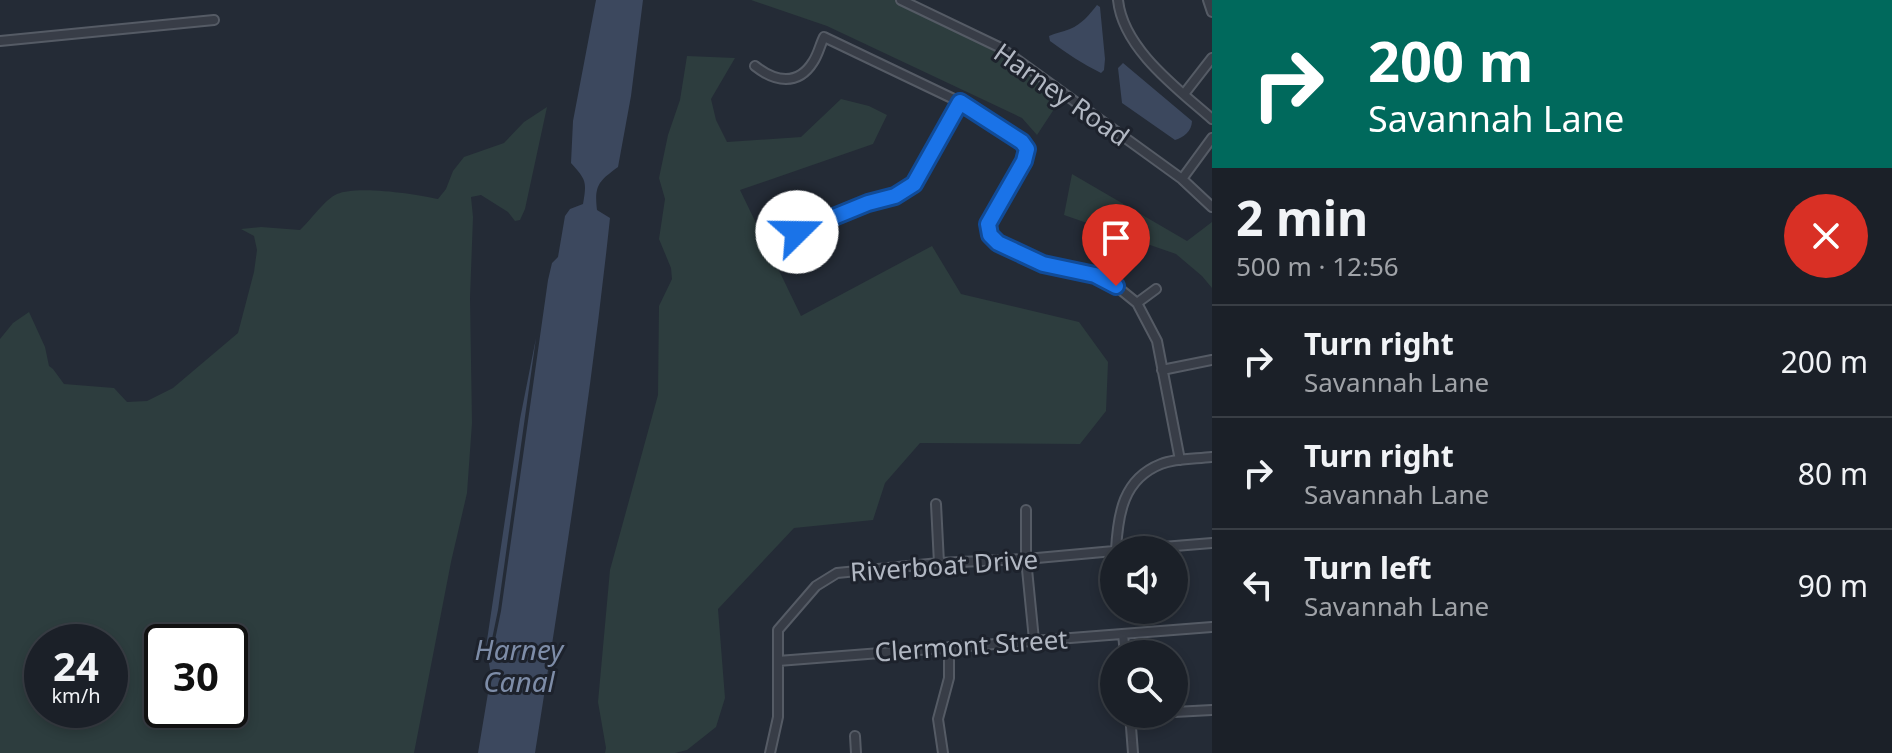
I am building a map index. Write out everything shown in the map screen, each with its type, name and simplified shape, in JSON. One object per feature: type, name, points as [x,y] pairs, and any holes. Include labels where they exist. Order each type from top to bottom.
[{"type":"street","name":"Harney Road","points":[[901,0],[1001,48],[1182,179],[1212,207]]},
{"type":"street","points":[[1118,0],[1131,35],[1148,61],[1212,119]]},
{"type":"street","points":[[1208,0],[1212,12]]},
{"type":"street","points":[[0,41],[214,20]]},
{"type":"street","points":[[755,66],[768,76],[784,80],[801,75],[814,62],[824,37],[960,102],[1022,142],[1027,149],[1024,161],[988,224],[990,235],[998,243],[1043,264],[1095,275],[1116,286],[1137,303],[1157,341],[1180,460]]},
{"type":"street","points":[[1184,94],[1212,58]]},
{"type":"street","points":[[797,232],[868,203],[895,196],[914,184],[960,102]]},
{"type":"street","points":[[1182,179],[1212,138]]},
{"type":"street","points":[[1137,303],[1156,289]]},
{"type":"street","points":[[1162,370],[1212,360]]},
{"type":"street","points":[[1116,536],[1126,493],[1141,477],[1160,465],[1212,457]]},
{"type":"street","points":[[936,504],[939,563]]},
{"type":"street","points":[[1026,510],[1026,559],[1034,640]]},
{"type":"street","points":[[1188,545],[1212,543]]},
{"type":"street","name":"Riverboat Drive","points":[[770,753],[778,717],[778,630],[816,586],[837,573],[1100,552]]},
{"type":"street","name":"Clermont Street","points":[[778,661],[1212,627]]},
{"type":"street","points":[[1123,634],[1124,640]]},
{"type":"street","points":[[943,753],[938,719],[949,678],[949,647]]},
{"type":"street","points":[[1188,711],[1212,710]]},
{"type":"street","points":[[1131,728],[1133,753]]},
{"type":"street","points":[[855,736],[856,753]]},
{"type":"shaded area","points":[[751,0],[897,0],[986,43],[1064,94],[1037,135],[1022,118],[827,26]]},
{"type":"shaded area","points":[[687,56],[735,58],[711,99],[716,120],[727,142],[801,137],[841,99],[869,106],[887,115],[873,144],[740,190],[801,316],[932,246],[961,294],[1079,322],[1108,362],[1106,411],[1080,444],[920,443],[885,483],[873,520],[794,528],[718,609],[725,698],[716,727],[687,750],[675,753],[605,753],[598,702],[610,570],[658,395],[659,306],[672,279],[671,268],[659,239],[665,199],[659,178],[668,135],[680,100]]},
{"type":"shaded area","points":[[547,107],[520,220],[515,221],[508,212],[481,195],[471,197],[472,423],[467,493],[414,753],[0,753],[0,339],[13,323],[29,312],[45,347],[49,366],[64,384],[114,388],[127,402],[147,401],[173,388],[238,333],[257,250],[254,236],[241,229],[300,230],[327,201],[346,191],[387,191],[438,199],[464,157],[504,143],[524,122]]},
{"type":"shaded area","points":[[1072,174],[1187,241],[1212,222],[1212,288],[1176,254],[1064,215]]},
{"type":"water","name":"Harney Canal","points":[[596,0],[643,0],[618,167],[602,180],[596,195],[597,210],[610,218],[585,419],[535,753],[478,753],[491,675],[487,652],[495,640],[501,611],[548,280],[552,263],[558,257],[565,216],[570,209],[583,204],[584,181],[571,163],[573,121]]},
{"type":"water","points":[[1097,5],[1100,7],[1105,59],[1101,73],[1050,41],[1049,36],[1078,25]]},
{"type":"water","points":[[1123,63],[1192,121],[1186,134],[1175,140],[1122,103],[1118,68]]},
{"type":"water","points":[[536,338],[498,610],[492,639],[486,647],[520,419]]},
{"type":"route","points":[[797,232],[904,192],[914,184],[960,102],[1022,142],[1027,149],[1024,161],[988,224],[990,235],[998,243],[1043,264],[1095,275],[1116,286]]}]
